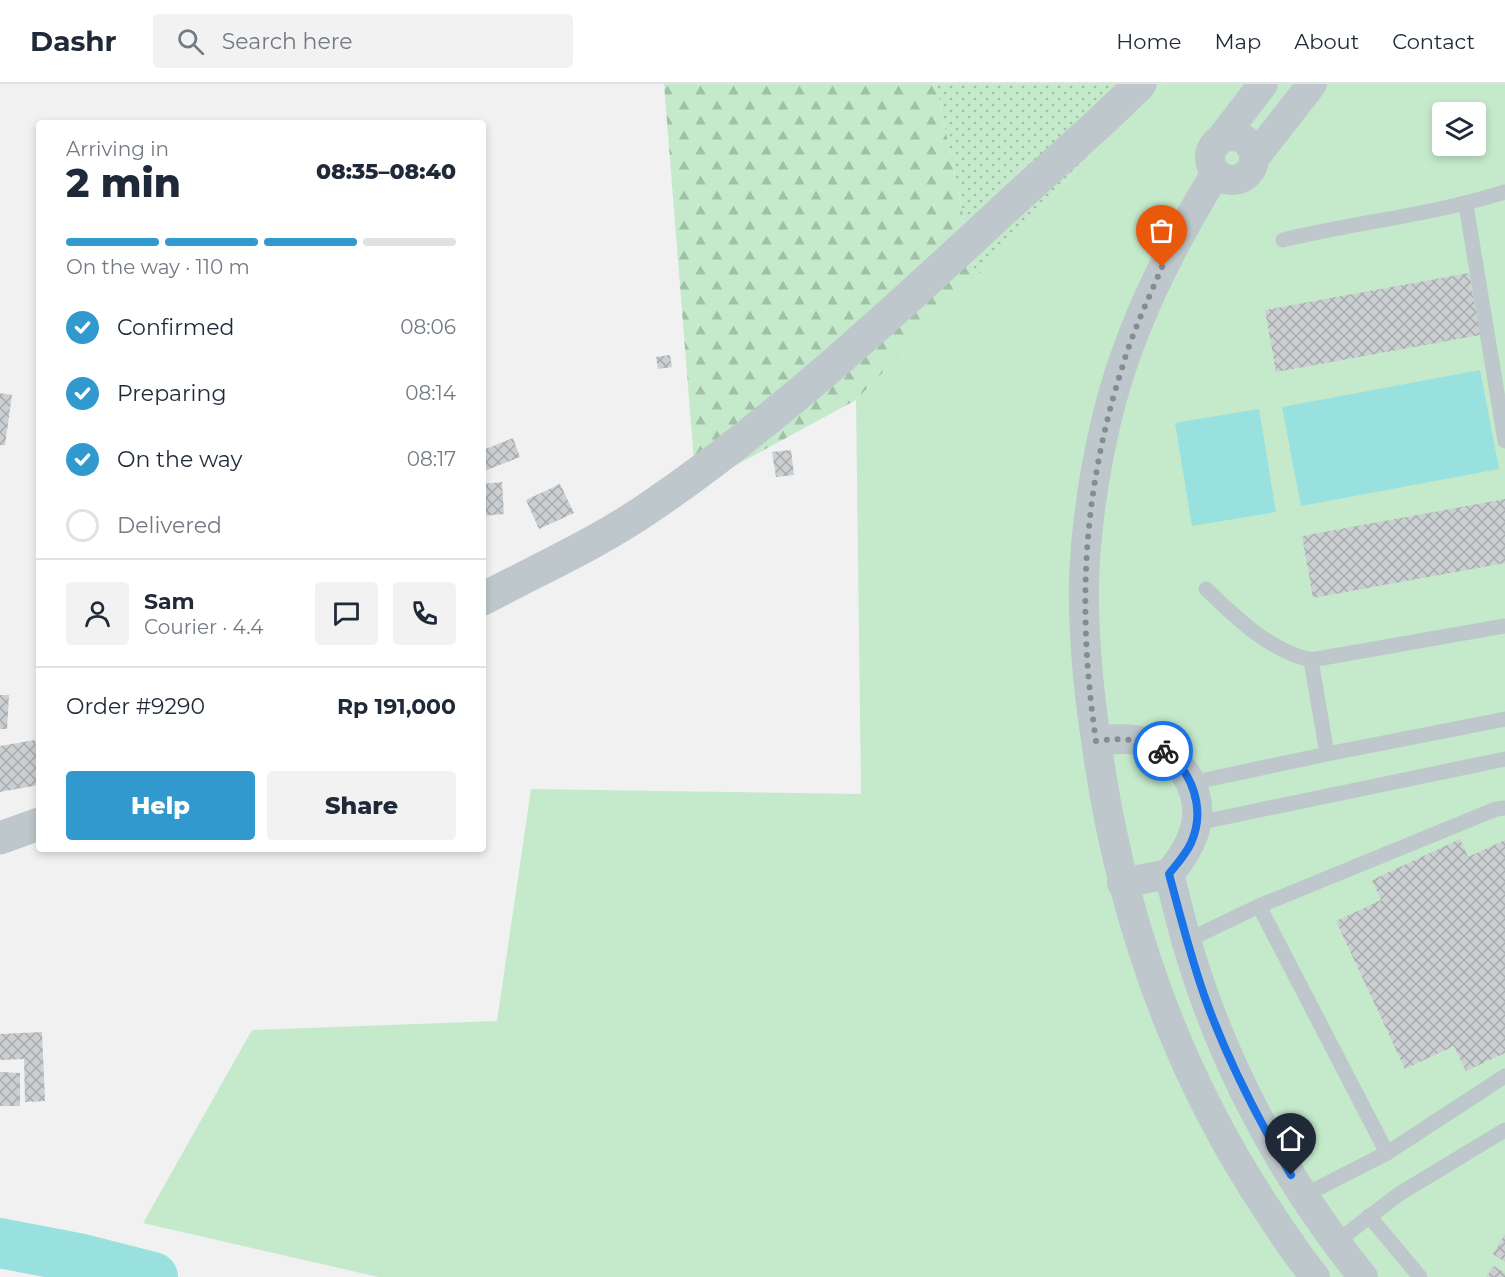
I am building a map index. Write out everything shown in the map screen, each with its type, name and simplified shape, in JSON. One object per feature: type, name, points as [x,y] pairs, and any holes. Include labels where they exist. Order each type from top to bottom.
[{"type":"street","points":[[486,597],[620,526],[718,459],[780,410],[940,268],[1140,84]]},
{"type":"street","points":[[1263,84],[1215,145],[1210,159],[1216,173],[1230,180],[1244,177],[1254,165],[1255,158],[1312,84]]},
{"type":"street","points":[[1220,140],[1235,136],[1242,138],[1249,143],[1255,158]]},
{"type":"street","points":[[1216,173],[1162,267],[1140,316],[1122,367],[1105,429],[1088,525],[1084,579],[1088,687],[1109,827],[1122,884],[1153,983],[1193,1080],[1242,1172],[1300,1259],[1315,1277]]},
{"type":"street","points":[[1096,741],[1123,738],[1151,744],[1176,759],[1191,783],[1197,803],[1197,823],[1191,843],[1169,874],[1122,884]]},
{"type":"street","points":[[0,838],[36,825]]},
{"type":"street","points":[[1169,874],[1186,941],[1208,1007],[1235,1072],[1267,1135],[1303,1196],[1335,1243],[1363,1277]]},
{"type":"lane","points":[[1283,240],[1322,230],[1380,222],[1466,204],[1505,192]]},
{"type":"lane","points":[[1466,204],[1505,441]]},
{"type":"lane","points":[[1206,589],[1256,635],[1291,655],[1311,660],[1505,626]]},
{"type":"lane","points":[[1311,660],[1327,754]]},
{"type":"lane","points":[[1191,783],[1505,719]]},
{"type":"lane","points":[[1197,823],[1505,759]]},
{"type":"lane","points":[[1186,941],[1259,906],[1496,809],[1505,808]]},
{"type":"lane","points":[[1259,906],[1386,1154]]},
{"type":"lane","points":[[1303,1196],[1386,1154],[1505,1076]]},
{"type":"lane","points":[[1335,1243],[1399,1194],[1505,1130]]},
{"type":"lane","points":[[1370,1216],[1419,1277]]},
{"type":"green space","points":[[664,84],[936,84],[976,278],[856,400],[696,487]]},
{"type":"green space","points":[[936,84],[1162,84],[1104,140],[976,278]]},
{"type":"green space","points":[[1162,84],[1505,84],[1505,1277],[378,1277],[143,1223],[252,1030],[497,1021],[531,789],[861,794],[856,400],[976,278],[1104,140]]},
{"type":"water","points":[[1480,370],[1499,469],[1301,506],[1282,407]]},
{"type":"water","points":[[1259,409],[1276,512],[1192,526],[1175,423]]},
{"type":"building","points":[[1469,273],[1480,335],[1276,372],[1265,310]]},
{"type":"building","points":[[670,355],[672,367],[658,369],[656,357]]},
{"type":"building","points":[[0,393],[12,395],[5,445],[0,445]]},
{"type":"building","points":[[513,438],[520,457],[486,470],[486,449]]},
{"type":"building","points":[[791,450],[794,475],[776,477],[772,452]]},
{"type":"building","points":[[502,482],[504,514],[486,516],[486,484]]},
{"type":"building","points":[[560,484],[574,513],[539,529],[526,500]]},
{"type":"building","points":[[1505,499],[1505,563],[1313,598],[1302,536]]},
{"type":"building","points":[[0,695],[9,695],[7,729],[0,729]]},
{"type":"building","points":[[35,740],[36,786],[0,792],[0,746]]},
{"type":"building","points":[[1460,839],[1468,857],[1505,840],[1505,1053],[1466,1071],[1454,1046],[1405,1069],[1336,921],[1381,900],[1372,880]]},
{"type":"building","points":[[42,1032],[45,1101],[25,1102],[24,1059],[0,1060],[0,1034]]},
{"type":"building","points":[[0,1072],[20,1073],[20,1106],[0,1106]]},
{"type":"building","points":[[1505,1234],[1505,1262],[1493,1254]]},
{"type":"building","points":[[1494,1266],[1505,1273],[1505,1277],[1486,1277]]},
{"type":"waterway","points":[[0,1243],[78,1258],[153,1277]]},
{"type":"way so far","points":[[1162,267],[1140,316],[1107,419],[1088,525],[1084,579],[1088,687],[1096,741],[1123,738],[1151,744],[1163,751]]},
{"type":"route","points":[[1163,751],[1176,759],[1191,783],[1197,803],[1197,823],[1191,843],[1169,874],[1186,941],[1208,1007],[1235,1072],[1267,1135],[1291,1175]]}]
